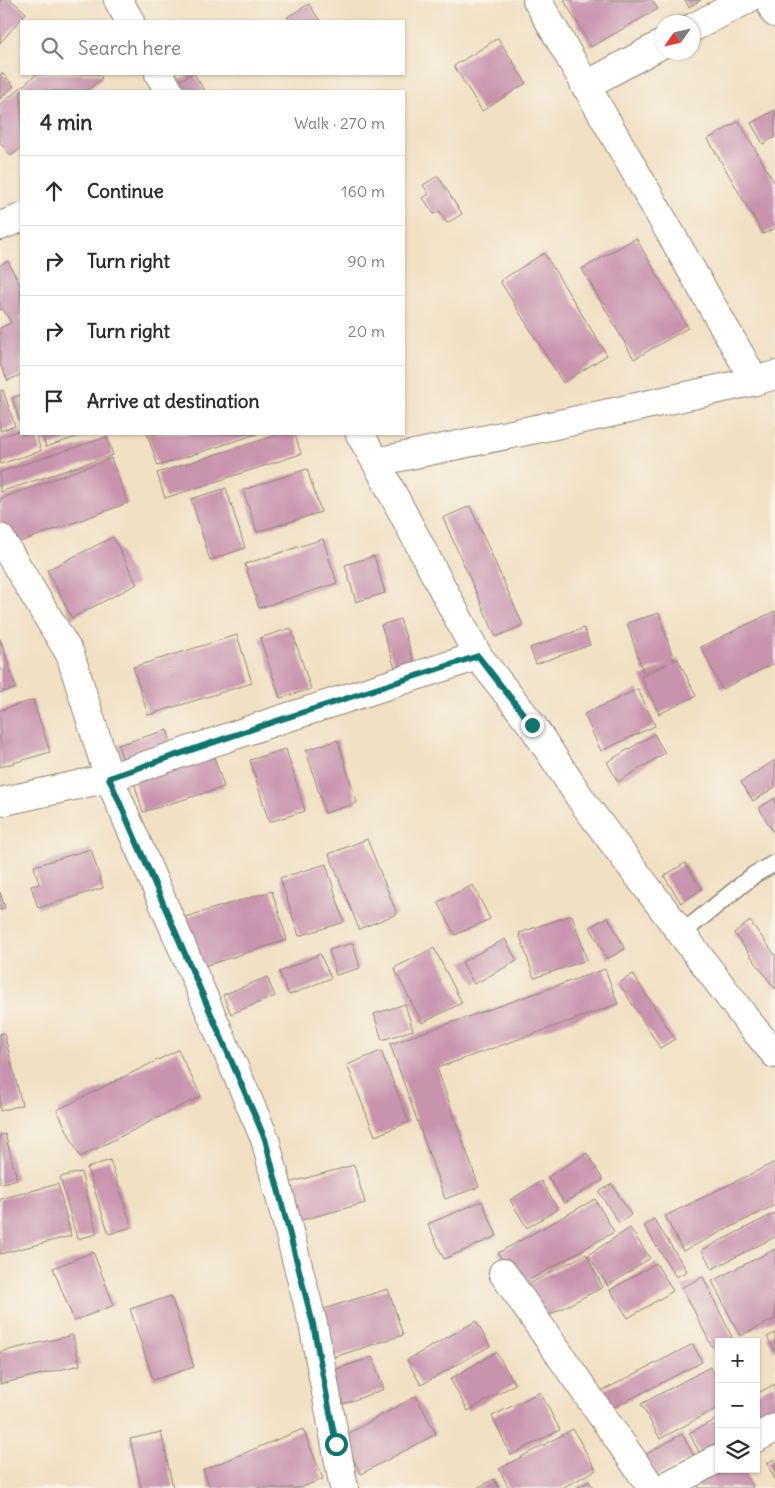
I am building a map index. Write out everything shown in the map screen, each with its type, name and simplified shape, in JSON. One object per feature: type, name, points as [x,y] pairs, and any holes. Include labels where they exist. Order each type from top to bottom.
[{"type":"street","points":[[118,0],[129,20]]},
{"type":"street","points":[[376,462],[555,425],[765,378],[585,86],[537,0]]},
{"type":"street","points":[[700,24],[746,0]]},
{"type":"street","points":[[770,0],[775,13]]},
{"type":"street","points":[[585,86],[655,48]]},
{"type":"street","points":[[160,75],[168,90]]},
{"type":"street","points":[[0,226],[20,218]]},
{"type":"street","points":[[361,435],[478,656],[532,725],[585,805],[749,1023],[775,1054]]},
{"type":"street","points":[[0,538],[70,654],[109,778],[265,1139],[313,1324],[344,1488]]},
{"type":"street","points":[[0,802],[109,778],[273,722],[478,656]]},
{"type":"street","points":[[502,1273],[652,1488]]},
{"type":"street","points":[[760,1436],[775,1428]]},
{"type":"street","points":[[664,1488],[715,1460]]},
{"type":"lane","points":[[682,933],[755,874],[775,863]]},
{"type":"building","points":[[0,0],[11,0],[26,13],[0,43]]},
{"type":"building","points":[[564,0],[652,0],[658,9],[591,47]]},
{"type":"building","points":[[685,0],[701,0],[689,7]]},
{"type":"building","points":[[309,4],[319,20],[289,20],[287,17]]},
{"type":"building","points":[[498,38],[526,83],[482,111],[454,66]]},
{"type":"building","points":[[2,73],[14,86],[0,99],[0,75]]},
{"type":"building","points":[[36,75],[99,75],[102,78],[88,90],[20,90],[20,149],[11,156],[0,143],[0,105]]},
{"type":"building","points":[[189,75],[195,75],[204,90],[180,90],[176,83]]},
{"type":"building","points":[[775,110],[775,137],[763,144],[751,123]]},
{"type":"building","points":[[739,121],[775,184],[775,228],[763,234],[708,139]]},
{"type":"building","points":[[438,176],[462,214],[447,223],[439,211],[434,214],[423,198],[429,194],[423,185]]},
{"type":"building","points":[[636,238],[688,328],[634,359],[582,269]]},
{"type":"building","points":[[544,253],[607,355],[563,383],[500,281]]},
{"type":"building","points":[[8,261],[20,285],[20,375],[8,381],[0,364],[0,328],[11,323],[3,309],[0,310],[0,265]]},
{"type":"building","points":[[3,390],[15,426],[0,431],[0,391]]},
{"type":"building","points":[[20,395],[20,423],[12,398]]},
{"type":"building","points":[[20,430],[20,435],[36,435],[41,451],[0,464],[0,437]]},
{"type":"building","points":[[42,435],[82,435],[46,447]]},
{"type":"building","points":[[147,435],[254,435],[158,466]]},
{"type":"building","points":[[277,435],[295,435],[301,454],[165,498],[157,473]]},
{"type":"building","points":[[107,437],[113,455],[0,492],[0,472]]},
{"type":"building","points":[[111,458],[128,503],[9,546],[0,521],[0,499]]},
{"type":"building","points":[[307,469],[321,512],[257,532],[243,490]]},
{"type":"building","points":[[226,488],[245,548],[210,560],[191,499]]},
{"type":"building","points":[[470,506],[523,625],[496,637],[443,518]]},
{"type":"building","points":[[113,537],[137,584],[72,618],[47,570]]},
{"type":"building","points":[[323,539],[337,583],[259,608],[245,564]]},
{"type":"building","points":[[374,556],[385,593],[356,602],[345,565]]},
{"type":"building","points":[[775,611],[775,663],[722,689],[701,647]]},
{"type":"building","points":[[659,613],[674,661],[678,659],[696,696],[659,714],[641,677],[667,664],[643,672],[627,623]]},
{"type":"building","points":[[400,619],[415,665],[396,671],[381,625]]},
{"type":"building","points":[[291,628],[311,689],[280,698],[260,638]]},
{"type":"building","points":[[584,628],[590,645],[536,664],[530,648]]},
{"type":"building","points":[[237,635],[252,683],[148,715],[133,667]]},
{"type":"building","points":[[0,639],[16,688],[0,693]]},
{"type":"building","points":[[638,689],[655,726],[601,751],[584,714]]},
{"type":"building","points":[[33,700],[50,752],[0,767],[0,710]]},
{"type":"building","points":[[167,730],[173,749],[124,764],[118,745]]},
{"type":"building","points":[[654,734],[665,753],[618,782],[607,762]]},
{"type":"building","points":[[338,740],[357,803],[325,813],[306,750]]},
{"type":"building","points":[[286,749],[305,811],[269,822],[250,760]]},
{"type":"building","points":[[212,751],[224,787],[143,812],[132,776]]},
{"type":"building","points":[[775,760],[775,787],[753,801],[741,782]]},
{"type":"building","points":[[775,798],[775,835],[759,808]]},
{"type":"building","points":[[367,839],[397,914],[359,929],[329,854]]},
{"type":"building","points":[[91,849],[103,888],[38,908],[31,886],[39,884],[34,866]]},
{"type":"building","points":[[685,863],[702,889],[681,903],[664,876]]},
{"type":"building","points":[[326,864],[344,922],[299,936],[280,878]]},
{"type":"building","points":[[473,885],[490,919],[455,935],[438,902]]},
{"type":"building","points":[[272,891],[287,940],[198,968],[182,918]]},
{"type":"building","points":[[0,892],[5,908],[0,910]]},
{"type":"building","points":[[572,915],[587,960],[534,978],[519,933]]},
{"type":"building","points":[[608,917],[625,949],[607,959],[590,927]]},
{"type":"building","points":[[750,921],[775,955],[775,989],[734,933]]},
{"type":"building","points":[[505,939],[517,961],[474,984],[462,962]]},
{"type":"building","points":[[353,943],[360,968],[336,975],[329,950]]},
{"type":"building","points":[[434,948],[462,1003],[422,1023],[394,968]]},
{"type":"building","points":[[320,954],[331,978],[289,995],[279,972]]},
{"type":"building","points":[[605,969],[618,1004],[437,1068],[479,1187],[445,1199],[390,1044]]},
{"type":"building","points":[[633,974],[675,1039],[660,1048],[619,983]]},
{"type":"building","points":[[267,977],[275,996],[231,1014],[223,995]]},
{"type":"building","points":[[405,1004],[413,1030],[382,1040],[374,1014]]},
{"type":"building","points":[[4,1033],[22,1105],[0,1111],[0,1034]]},
{"type":"building","points":[[178,1050],[201,1096],[80,1157],[57,1110]]},
{"type":"building","points":[[381,1051],[409,1122],[375,1136],[347,1065]]},
{"type":"building","points":[[5,1134],[17,1179],[0,1184],[0,1135]]},
{"type":"building","points":[[587,1153],[603,1180],[564,1203],[548,1177]]},
{"type":"building","points":[[110,1160],[132,1227],[109,1234],[87,1168]]},
{"type":"building","points":[[775,1162],[775,1205],[683,1251],[665,1216]]},
{"type":"building","points":[[354,1165],[365,1203],[291,1223],[281,1185]]},
{"type":"building","points":[[81,1172],[97,1234],[77,1239],[60,1177]]},
{"type":"building","points":[[541,1181],[558,1209],[527,1228],[510,1200]]},
{"type":"building","points":[[58,1184],[71,1236],[0,1254],[0,1199]]},
{"type":"building","points":[[612,1184],[631,1215],[619,1223],[599,1192]]},
{"type":"building","points":[[595,1199],[614,1232],[517,1287],[498,1253]]},
{"type":"building","points":[[482,1201],[497,1236],[444,1259],[428,1224]]},
{"type":"building","points":[[775,1213],[775,1237],[712,1269],[702,1250]]},
{"type":"building","points":[[654,1219],[687,1271],[676,1277],[644,1226]]},
{"type":"building","points":[[630,1228],[650,1258],[608,1286],[588,1255]]},
{"type":"building","points":[[775,1249],[775,1319],[740,1336],[712,1281]]},
{"type":"building","points":[[93,1252],[114,1305],[74,1321],[53,1268]]},
{"type":"building","points":[[586,1254],[603,1287],[538,1321],[521,1288]]},
{"type":"building","points":[[656,1263],[673,1291],[628,1318],[610,1290]]},
{"type":"building","points":[[703,1277],[732,1337],[715,1338],[715,1346],[712,1347],[682,1287]]},
{"type":"building","points":[[388,1289],[403,1335],[331,1358],[317,1311]]},
{"type":"building","points":[[171,1296],[194,1367],[153,1380],[130,1309]]},
{"type":"building","points":[[476,1321],[490,1346],[421,1385],[407,1360]]},
{"type":"building","points":[[775,1333],[775,1352],[767,1337]]},
{"type":"building","points":[[73,1335],[80,1365],[0,1384],[0,1352]]},
{"type":"building","points":[[693,1344],[702,1362],[603,1413],[594,1395]]},
{"type":"building","points":[[496,1352],[515,1384],[468,1411],[450,1379]]},
{"type":"building","points":[[372,1357],[384,1389],[338,1406],[326,1373]]},
{"type":"building","points":[[710,1367],[715,1375],[715,1409],[660,1439],[641,1404]]},
{"type":"building","points":[[775,1384],[775,1415],[760,1423],[760,1392]]},
{"type":"building","points":[[540,1392],[560,1430],[511,1455],[492,1416]]},
{"type":"building","points":[[416,1396],[436,1434],[361,1474],[342,1437]]},
{"type":"building","points":[[715,1420],[715,1444],[699,1452],[689,1433]]},
{"type":"building","points":[[303,1429],[323,1479],[300,1488],[210,1488],[203,1470]]},
{"type":"building","points":[[573,1429],[596,1470],[562,1488],[509,1488],[499,1469]]},
{"type":"building","points":[[161,1432],[173,1488],[141,1488],[130,1439]]},
{"type":"building","points":[[682,1434],[694,1456],[654,1478],[643,1456]]},
{"type":"building","points":[[775,1459],[775,1480],[767,1463]]},
{"type":"building","points":[[715,1471],[715,1473],[745,1473],[753,1488],[699,1488],[695,1481]]},
{"type":"building","points":[[494,1479],[499,1488],[477,1488]]},
{"type":"building","points":[[589,1481],[593,1488],[577,1488]]},
{"type":"route","points":[[336,1444],[313,1324],[265,1139],[109,778],[273,722],[478,656],[532,725]]}]
